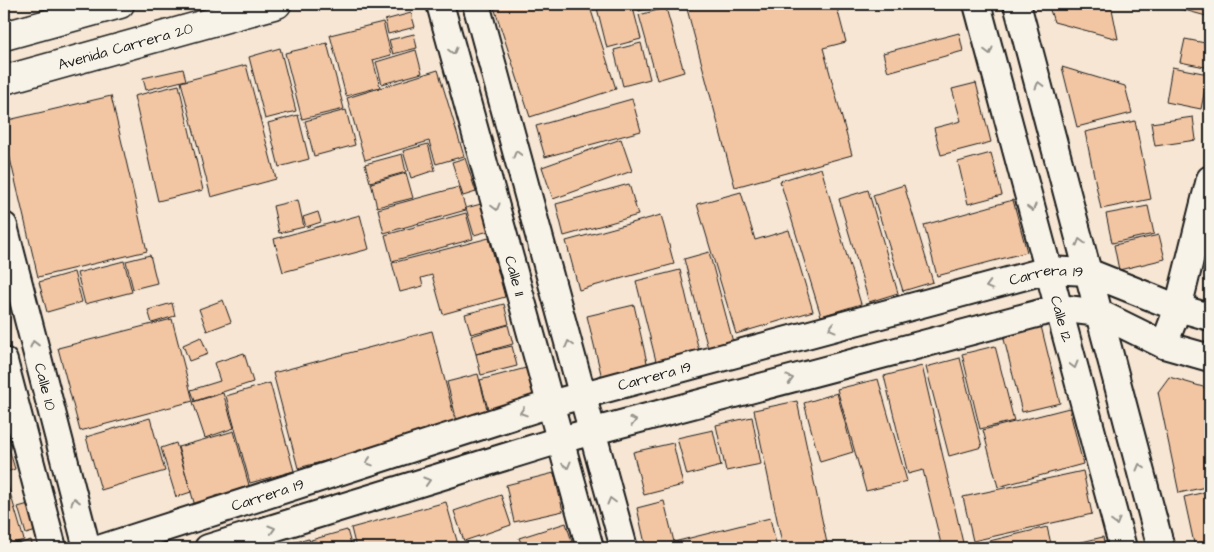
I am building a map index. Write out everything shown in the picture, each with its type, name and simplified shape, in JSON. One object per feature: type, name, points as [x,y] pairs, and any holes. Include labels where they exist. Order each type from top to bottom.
[{"type":"main road","points":[[4,36],[120,4]]},
{"type":"main road","name":"Avenida Carrera 20","points":[[4,80],[277,4]]},
{"type":"street","name":"Calle 11","points":[[440,4],[590,548]]},
{"type":"street","points":[[476,4],[624,548]]},
{"type":"street","name":"Calle 12","points":[[977,4],[1123,548]]},
{"type":"street","points":[[1017,4],[1099,313],[1158,547]]},
{"type":"street","points":[[1164,345],[1178,308],[1210,179]]},
{"type":"street","name":"Calle 10","points":[[4,226],[87,548]]},
{"type":"street","name":"Carrera 19","points":[[102,548],[550,404],[1048,270],[1088,272],[1178,308],[1210,317]]},
{"type":"street","points":[[208,548],[560,440],[1058,308],[1099,313],[1164,345],[1210,358]]},
{"type":"street","points":[[4,361],[53,548]]},
{"type":"building","points":[[493,4],[589,4],[616,89],[530,117]]},
{"type":"building","points":[[596,4],[632,4],[641,39],[607,48]]},
{"type":"building","points":[[637,4],[662,4],[639,11]]},
{"type":"building","points":[[706,4],[836,4],[846,42],[823,48],[852,155],[735,187],[687,9]]},
{"type":"building","points":[[1048,4],[1111,4],[1118,39],[1054,22]]},
{"type":"building","points":[[1162,4],[1210,4],[1210,17]]},
{"type":"building","points":[[666,8],[684,72],[657,80],[639,15]]},
{"type":"building","points":[[411,13],[415,27],[388,34],[385,20]]},
{"type":"building","points":[[383,22],[391,55],[373,60],[380,87],[346,96],[330,35]]},
{"type":"building","points":[[959,33],[963,51],[888,72],[883,53]]},
{"type":"building","points":[[414,34],[417,48],[393,54],[389,40]]},
{"type":"building","points":[[1185,39],[1210,44],[1210,68],[1180,62]]},
{"type":"building","points":[[327,43],[344,109],[302,119],[285,53]]},
{"type":"building","points":[[641,43],[650,79],[623,86],[614,50]]},
{"type":"building","points":[[280,48],[296,111],[265,119],[249,57]]},
{"type":"building","points":[[416,50],[422,73],[382,84],[376,62]]},
{"type":"building","points":[[246,65],[276,179],[211,197],[181,82]]},
{"type":"building","points":[[1062,67],[1125,86],[1132,113],[1077,127]]},
{"type":"building","points":[[1172,67],[1208,74],[1201,109],[1166,102]]},
{"type":"building","points":[[183,69],[186,80],[146,90],[143,78]]},
{"type":"building","points":[[438,70],[464,156],[436,164],[429,141],[365,160],[347,98]]},
{"type":"building","points":[[976,83],[991,142],[941,155],[934,128],[961,121],[952,89]]},
{"type":"building","points":[[179,85],[203,190],[158,201],[134,96]]},
{"type":"building","points":[[111,96],[147,251],[38,277],[4,133],[4,121]]},
{"type":"building","points":[[632,99],[641,131],[545,157],[536,126]]},
{"type":"building","points":[[346,110],[355,145],[314,156],[305,121]]},
{"type":"building","points":[[298,115],[309,159],[279,167],[268,123]]},
{"type":"building","points":[[1193,117],[1196,140],[1155,146],[1151,123]]},
{"type":"building","points":[[1135,121],[1151,199],[1101,209],[1085,132]]},
{"type":"building","points":[[621,139],[632,171],[553,199],[542,167]]},
{"type":"building","points":[[428,144],[435,170],[411,178],[403,151]]},
{"type":"building","points":[[991,153],[1002,195],[968,204],[958,162]]},
{"type":"building","points":[[402,154],[406,172],[370,182],[365,164]]},
{"type":"building","points":[[465,158],[476,192],[463,196],[452,162]]},
{"type":"building","points":[[821,168],[861,304],[821,316],[780,181]]},
{"type":"building","points":[[406,173],[413,198],[377,207],[371,183]]},
{"type":"building","points":[[629,184],[638,215],[564,236],[556,204]]},
{"type":"building","points":[[904,185],[933,282],[903,291],[873,195]]},
{"type":"building","points":[[459,187],[466,210],[384,233],[378,209]]},
{"type":"building","points":[[868,190],[898,293],[869,302],[839,199]]},
{"type":"building","points":[[741,192],[755,240],[789,230],[813,311],[736,334],[697,204]]},
{"type":"building","points":[[298,200],[304,227],[279,233],[273,206]]},
{"type":"building","points":[[1013,200],[1027,252],[937,276],[924,225]]},
{"type":"building","points":[[481,204],[489,231],[474,235],[466,208]]},
{"type":"building","points":[[1148,206],[1154,234],[1112,243],[1106,214]]},
{"type":"building","points":[[318,212],[321,222],[306,227],[303,217]]},
{"type":"building","points":[[466,213],[473,239],[392,261],[385,235]]},
{"type":"building","points":[[360,215],[369,249],[283,272],[274,239]]},
{"type":"building","points":[[661,215],[674,264],[579,290],[566,241]]},
{"type":"building","points":[[1159,235],[1165,259],[1119,270],[1114,245]]},
{"type":"building","points":[[489,238],[505,297],[443,314],[432,275],[421,278],[423,286],[400,292],[392,263]]},
{"type":"building","points":[[709,252],[734,346],[709,352],[684,259]]},
{"type":"building","points":[[150,255],[157,283],[133,289],[126,261]]},
{"type":"building","points":[[124,261],[132,292],[85,304],[77,273]]},
{"type":"building","points":[[680,270],[699,351],[656,361],[636,281]]},
{"type":"building","points":[[74,272],[82,302],[47,312],[39,282]]},
{"type":"building","points":[[223,300],[231,322],[207,331],[199,309]]},
{"type":"building","points":[[172,303],[175,316],[152,323],[148,310]]},
{"type":"building","points":[[504,304],[509,324],[471,334],[465,314]]},
{"type":"building","points":[[634,305],[648,367],[602,378],[587,316]]},
{"type":"building","points":[[172,319],[193,401],[80,431],[58,348]]},
{"type":"building","points":[[508,325],[513,344],[476,354],[471,336]]},
{"type":"building","points":[[1041,326],[1060,403],[1022,412],[1003,335]]},
{"type":"building","points":[[432,331],[457,427],[298,468],[273,373]]},
{"type":"building","points":[[201,337],[208,354],[189,361],[183,345]]},
{"type":"building","points":[[512,346],[517,366],[481,375],[476,354]]},
{"type":"building","points":[[995,346],[1014,421],[980,429],[962,354]]},
{"type":"building","points":[[244,353],[253,382],[195,401],[191,390],[220,381],[214,363]]},
{"type":"building","points":[[960,358],[982,447],[949,456],[926,367]]},
{"type":"building","points":[[922,366],[963,543],[942,548],[923,470],[908,474],[884,376]]},
{"type":"building","points":[[530,367],[540,403],[490,416],[480,380]]},
{"type":"building","points":[[478,374],[489,417],[458,425],[447,382]]},
{"type":"building","points":[[1169,377],[1210,389],[1210,486],[1179,493],[1158,392]]},
{"type":"building","points":[[878,379],[907,481],[866,491],[837,389]]},
{"type":"building","points":[[270,383],[294,471],[250,483],[226,396]]},
{"type":"building","points":[[223,393],[234,428],[205,438],[193,402]]},
{"type":"building","points":[[837,393],[853,452],[820,462],[804,403]]},
{"type":"building","points":[[797,401],[828,548],[783,548],[754,410]]},
{"type":"building","points":[[1069,408],[1083,464],[998,487],[983,430]]},
{"type":"building","points":[[752,417],[761,464],[726,471],[716,425]]},
{"type":"building","points":[[150,418],[165,471],[101,490],[86,437]]},
{"type":"building","points":[[713,430],[721,466],[687,475],[677,438]]},
{"type":"building","points":[[234,431],[250,489],[195,506],[178,447]]},
{"type":"building","points":[[7,442],[15,469],[4,473],[4,443]]},
{"type":"building","points":[[176,443],[191,492],[176,497],[161,448]]},
{"type":"building","points":[[673,443],[683,485],[644,495],[633,452]]},
{"type":"building","points":[[1083,471],[1092,514],[973,541],[963,497]]},
{"type":"building","points":[[554,473],[563,511],[514,522],[506,485]]},
{"type":"building","points":[[4,479],[6,479],[24,540],[4,546]]},
{"type":"building","points":[[1210,491],[1210,548],[1195,548],[1184,497]]},
{"type":"building","points":[[501,495],[511,525],[464,541],[454,511]]},
{"type":"building","points":[[664,501],[674,542],[770,518],[777,548],[646,548],[637,508]]},
{"type":"building","points":[[446,502],[459,548],[356,548],[351,528]]},
{"type":"building","points":[[32,503],[40,530],[26,534],[18,507]]},
{"type":"building","points":[[566,523],[574,548],[523,548],[519,538]]},
{"type":"building","points":[[1047,527],[1052,548],[974,548],[973,545]]},
{"type":"building","points":[[347,530],[352,548],[313,548],[311,540]]},
{"type":"building","points":[[1103,537],[1105,548],[1060,548],[1060,547]]},
{"type":"building","points":[[309,539],[312,548],[270,548]]},
{"type":"building","points":[[31,540],[33,548],[6,548]]}]
